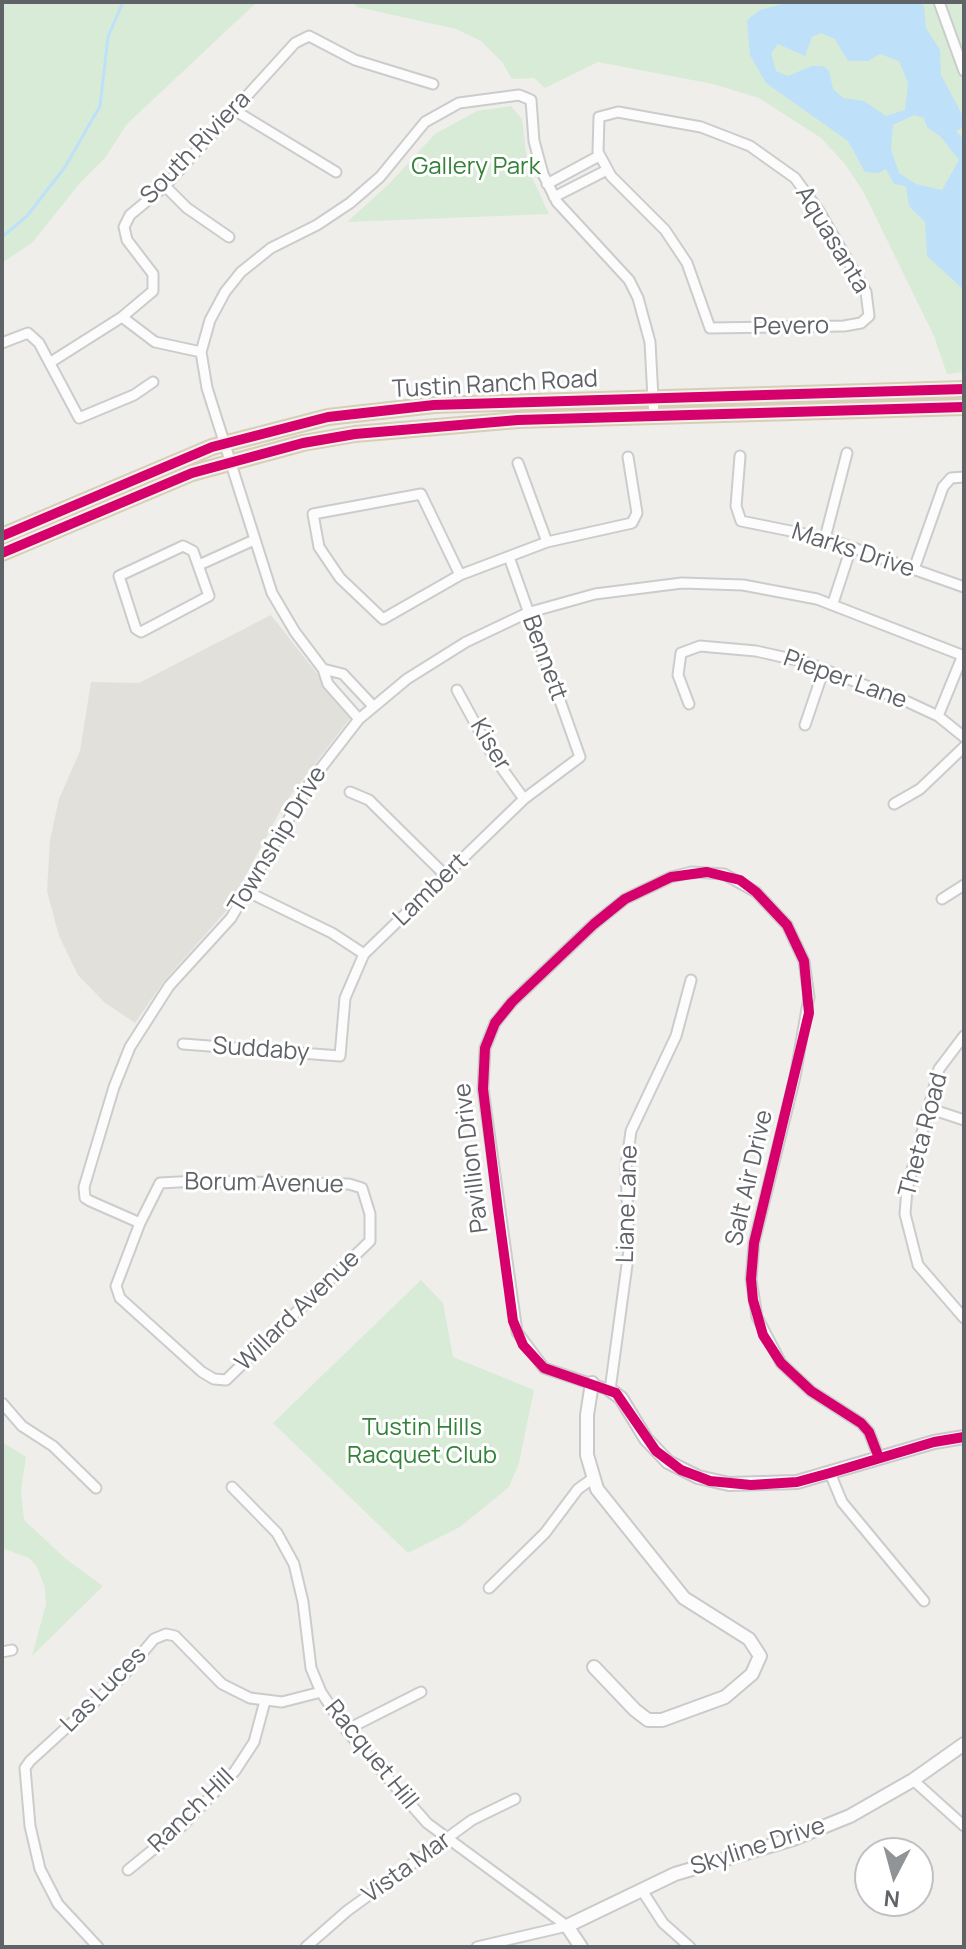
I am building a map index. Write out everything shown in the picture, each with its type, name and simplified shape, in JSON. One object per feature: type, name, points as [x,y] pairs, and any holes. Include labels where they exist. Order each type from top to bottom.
[{"type":"main road","name":"Tustin Ranch Road","points":[[2,536],[223,444],[328,417],[434,405],[964,389]]},
{"type":"main road","name":"Tustin Ranch Road","points":[[2,553],[154,488],[229,462],[303,443],[402,428],[964,407]]},
{"type":"street","points":[[939,2],[964,71]]},
{"type":"street","name":"South Riviera","points":[[51,362],[122,317],[153,291],[153,274],[127,240],[124,227],[130,215],[165,186],[295,43],[309,36],[355,60],[433,84]]},
{"type":"street","points":[[359,719],[328,684],[323,669],[295,632],[272,593],[207,388],[201,352],[210,320],[225,292],[241,272],[271,248],[317,225],[350,203],[380,177],[425,122],[459,103],[519,95],[531,100],[534,141],[554,197],[629,280],[638,298],[650,342],[654,417]]},
{"type":"street","points":[[234,110],[336,172]]},
{"type":"street","name":"Aquasanta","points":[[599,156],[596,124],[603,113],[618,112],[701,127],[750,146],[795,178],[819,211],[866,292],[869,316]]},
{"type":"street","points":[[547,184],[599,156],[607,170],[554,197]]},
{"type":"street","name":"Pevero","points":[[607,170],[665,230],[687,263],[710,328],[844,326],[861,323],[869,316]]},
{"type":"street","points":[[165,186],[187,208],[229,237]]},
{"type":"street","points":[[122,317],[155,342],[201,352]]},
{"type":"street","points":[[2,343],[28,333],[51,362],[79,418],[134,395],[153,382]]},
{"type":"street","points":[[825,538],[847,453]]},
{"type":"street","name":"Marks Drive","points":[[740,456],[736,506],[741,521],[825,538],[964,587]]},
{"type":"street","points":[[460,575],[421,494],[313,514],[319,547],[333,567],[383,619],[460,575],[547,542],[632,523],[637,513],[628,457]]},
{"type":"street","points":[[518,463],[547,542]]},
{"type":"street","points":[[914,569],[943,487],[951,478],[964,477]]},
{"type":"street","points":[[199,565],[254,540]]},
{"type":"street","points":[[183,546],[193,551],[199,565],[210,592],[207,600],[145,632],[136,629],[119,576],[183,546]]},
{"type":"street","points":[[833,603],[851,548]]},
{"type":"street","name":"Bennett","points":[[509,557],[580,757]]},
{"type":"street","name":"Township Drive","points":[[140,1223],[85,1198],[84,1187],[114,1087],[135,1037],[169,986],[224,926],[248,892],[311,781],[359,719],[407,679],[466,642],[527,613],[595,594],[682,583],[743,585],[833,603],[964,656]]},
{"type":"street","name":"Pieper Lane","points":[[689,704],[680,686],[677,663],[681,653],[700,646],[756,651],[824,669],[938,716],[964,737]]},
{"type":"street","points":[[938,716],[964,656]]},
{"type":"street","points":[[323,669],[343,674],[373,706]]},
{"type":"street","points":[[805,725],[824,669]]},
{"type":"street","name":"Kiser","points":[[457,690],[493,756],[524,799]]},
{"type":"street","points":[[894,804],[920,789],[964,747]]},
{"type":"street","name":"Lambert","points":[[340,1056],[345,998],[364,954],[524,799],[580,757]]},
{"type":"street","points":[[350,792],[369,800],[446,876]]},
{"type":"street","name":"Pavillion Drive","points":[[610,1390],[544,1368],[523,1345],[513,1321],[483,1089],[485,1048],[495,1023],[512,1002],[610,909],[643,889],[692,872],[724,874],[740,880]]},
{"type":"street","name":"Salt Air Drive","points":[[740,880],[787,925],[804,961],[809,997],[798,1062],[754,1243],[751,1279],[757,1317],[781,1363],[811,1391],[861,1423],[869,1432],[879,1458]]},
{"type":"street","points":[[942,899],[964,885]]},
{"type":"street","points":[[248,892],[332,933],[364,954]]},
{"type":"street","name":"Liane Lane","points":[[610,1390],[629,1250],[626,1167],[631,1131],[676,1036],[691,980]]},
{"type":"street","name":"Theta Road","points":[[964,1036],[939,1069],[907,1189],[905,1214],[918,1265],[964,1318]]},
{"type":"street","name":"Suddaby","points":[[183,1044],[340,1056]]},
{"type":"street","points":[[928,1108],[964,1120]]},
{"type":"street","name":"Borum Avenue","points":[[140,1223],[160,1183],[349,1184],[362,1188],[370,1214],[370,1241]]},
{"type":"street","name":"Willard Avenue","points":[[140,1223],[116,1286],[120,1298],[202,1372],[214,1379],[226,1380],[370,1241]]},
{"type":"street","points":[[592,1383],[587,1415],[592,1479],[676,1590],[701,1611],[749,1639],[760,1656],[752,1674],[725,1697],[662,1720],[648,1720],[635,1710],[594,1667]]},
{"type":"street","points":[[610,1390],[629,1408],[656,1451],[668,1462],[698,1477],[751,1485],[797,1482],[964,1437]]},
{"type":"street","points":[[2,1403],[22,1426],[53,1446],[96,1488]]},
{"type":"street","points":[[830,1473],[842,1502],[924,1601]]},
{"type":"street","points":[[489,1588],[592,1479]]},
{"type":"street","name":"Racquet Hill","points":[[232,1487],[277,1533],[294,1564],[303,1602],[311,1668],[321,1692],[346,1730],[410,1806],[447,1839],[567,1926]]},
{"type":"street","name":"Las Luces","points":[[98,1947],[58,1904],[33,1849],[25,1768],[122,1677],[154,1639],[166,1634],[175,1636],[222,1684],[235,1692],[265,1701],[282,1702],[321,1692]]},
{"type":"street","points":[[346,1730],[421,1692]]},
{"type":"street","name":"Ranch Hill","points":[[128,1870],[182,1826],[235,1771],[254,1742],[265,1701]]},
{"type":"street","name":"Skyline Drive","points":[[567,1926],[641,1889],[692,1868],[793,1839],[850,1816],[913,1780],[964,1744]]},
{"type":"street","points":[[913,1780],[964,1826]]},
{"type":"street","name":"Vista Mar","points":[[306,1947],[347,1911],[472,1820],[515,1799]]},
{"type":"street","points":[[641,1889],[663,1923],[690,1947]]},
{"type":"street","points":[[477,1947],[567,1926],[581,1947]]},
{"type":"shaded area","points":[[271,615],[351,717],[284,804],[227,910],[164,981],[135,1023],[104,1002],[78,975],[59,936],[47,891],[50,840],[59,799],[80,751],[91,682],[139,683]]},
{"type":"green space","points":[[2,2],[257,2],[127,124],[105,158],[79,184],[33,242],[2,263]]},
{"type":"green space","points":[[353,2],[964,2],[964,372],[947,374],[934,336],[863,191],[845,164],[821,138],[759,98],[713,84],[598,62],[545,88],[534,78],[512,79],[502,62],[481,41],[456,29],[357,7]]},
{"type":"green space","name":"Gallery Park","points":[[511,106],[522,119],[528,169],[549,214],[347,222],[389,184],[435,134],[477,111]]},
{"type":"green space","name":"Tustin Hills Racquet Club","points":[[421,1280],[443,1303],[453,1357],[534,1390],[519,1463],[509,1487],[460,1527],[408,1553],[273,1423]]},
{"type":"green space","points":[[2,1442],[26,1457],[21,1490],[24,1520],[66,1559],[103,1586],[32,1656],[46,1604],[45,1588],[37,1567],[29,1558],[2,1548]]},
{"type":"water","points":[[789,2],[921,2],[926,28],[940,50],[941,75],[964,118],[964,127],[956,131],[964,140],[964,290],[927,256],[925,222],[909,206],[906,186],[894,184],[886,169],[878,173],[865,172],[848,141],[766,83],[750,55],[747,20],[760,10]],"holes":[[[821,33],[835,39],[848,61],[868,61],[880,54],[899,61],[908,83],[905,110],[886,116],[864,101],[843,98],[833,89],[829,71],[823,66],[812,66],[788,76],[776,71],[771,53],[778,44],[805,56],[812,37]],[[914,115],[924,118],[927,127],[941,137],[959,160],[942,190],[916,184],[899,173],[891,149],[893,125]]]},
{"type":"waterway","points":[[2,237],[27,216],[65,167],[100,106],[108,37],[123,2]]},
{"type":"cycle path","points":[[2,536],[212,447],[328,417],[434,405],[964,389]]},
{"type":"cycle path","points":[[2,553],[192,473],[303,443],[355,434],[518,420],[964,407]]},
{"type":"cycle path","points":[[879,1458],[869,1432],[861,1423],[811,1391],[781,1363],[763,1335],[753,1300],[754,1243],[809,1013],[804,961],[787,925],[740,880],[707,872],[671,877],[625,899],[594,924],[512,1002],[495,1023],[485,1048],[483,1089],[498,1210],[513,1321],[523,1345],[544,1368],[616,1393],[656,1451],[681,1470],[710,1481],[751,1485],[797,1482],[934,1442],[964,1437]]}]
